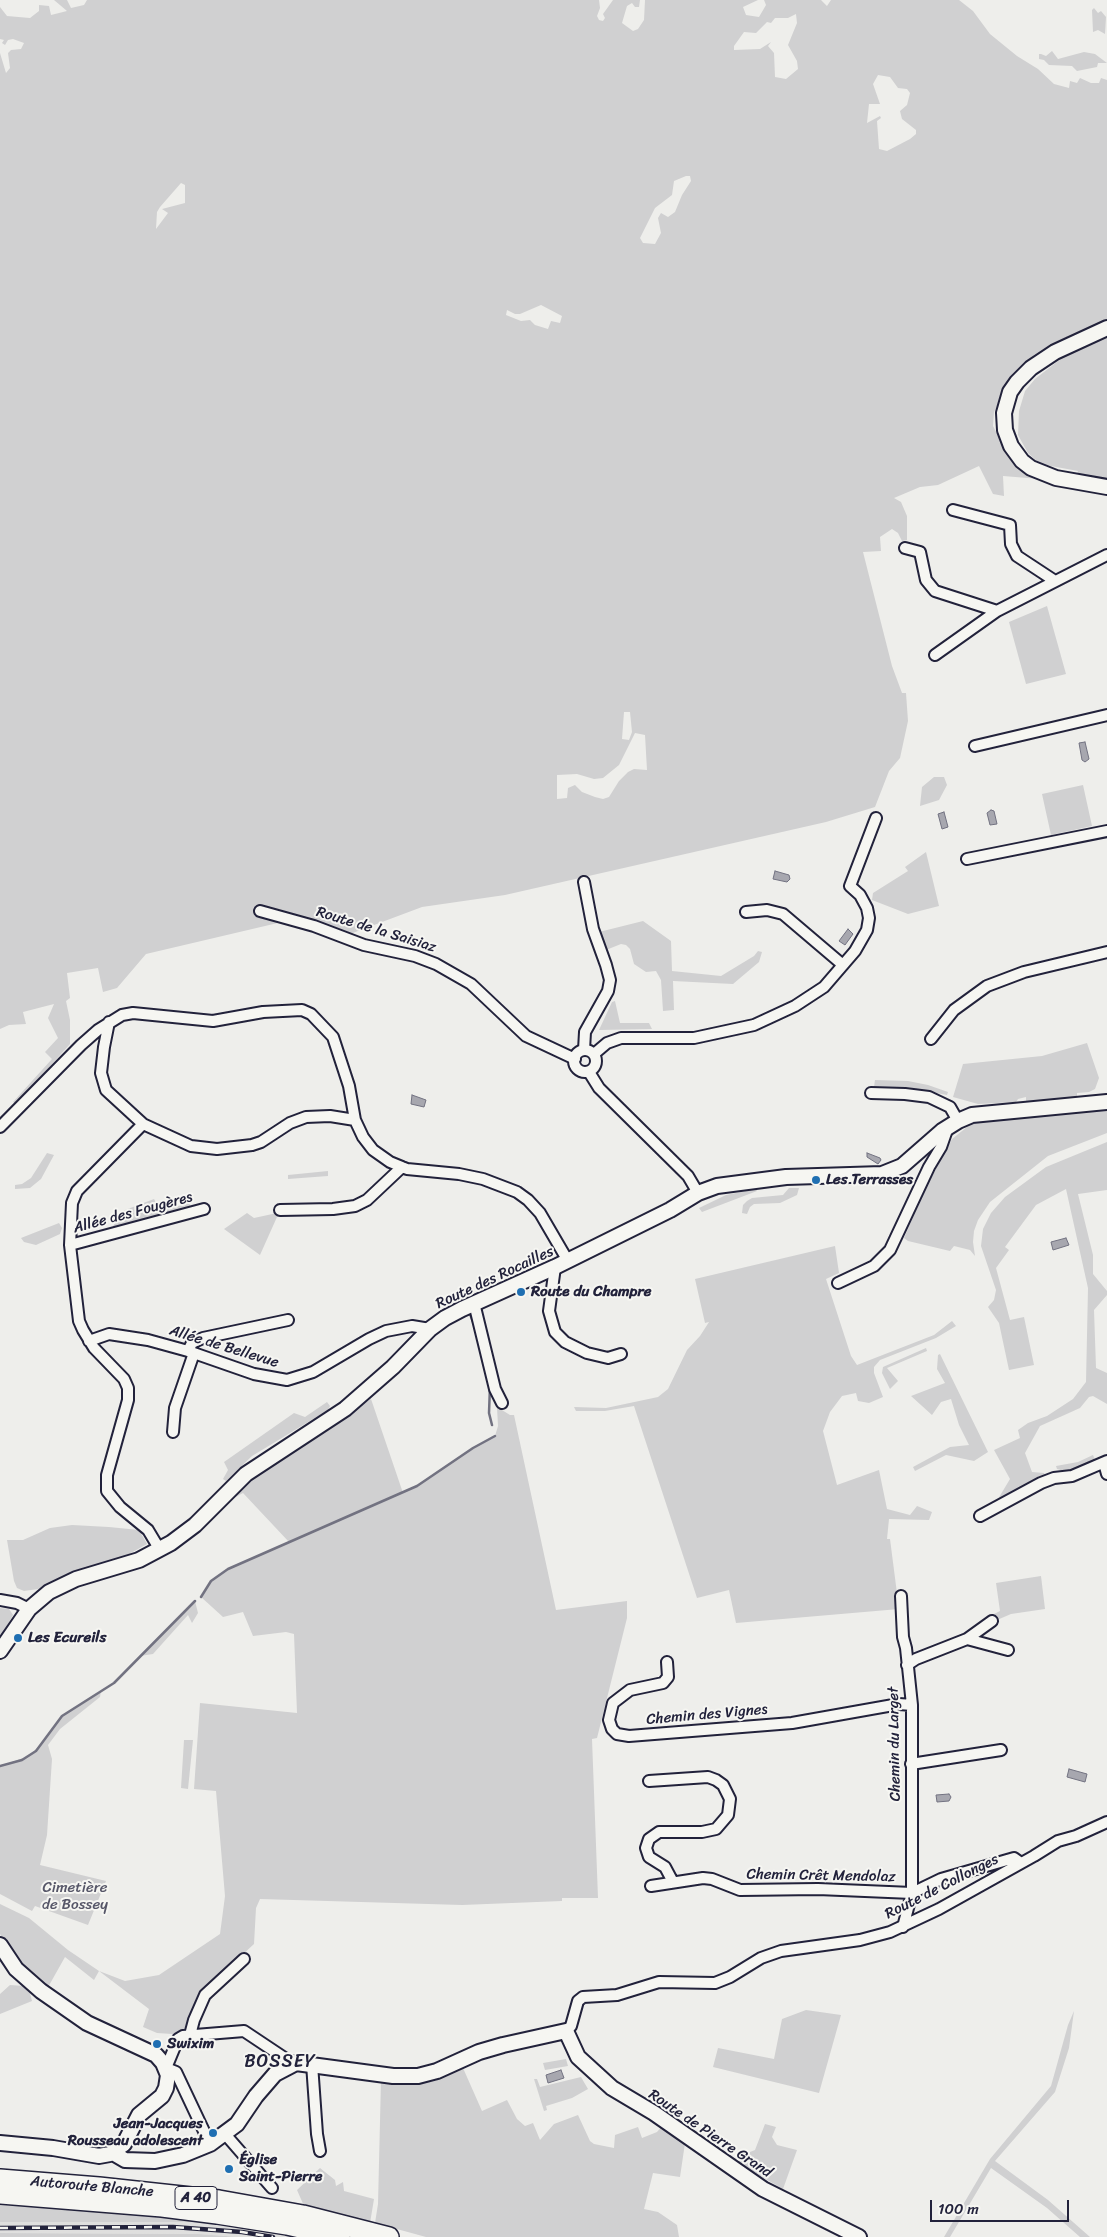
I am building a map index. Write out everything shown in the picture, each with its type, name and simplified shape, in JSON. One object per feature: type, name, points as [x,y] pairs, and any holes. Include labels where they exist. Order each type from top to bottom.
[{"type":"highway","name":"Autoroute Blanche","points":[[0,2179],[219,2200],[303,2215],[390,2237]]},
{"type":"highway","name":"Autoroute Blanche","points":[[0,2194],[134,2204],[217,2214],[287,2225],[340,2237]]},
{"type":"street","points":[[1107,328],[1055,352],[1031,368],[1010,392],[1004,414],[1005,430],[1010,443],[1018,456],[1026,464],[1041,473],[1056,478],[1107,487]]},
{"type":"street","points":[[953,510],[1010,526],[1011,544],[1017,556],[1055,581]]},
{"type":"street","points":[[905,548],[920,552],[926,580],[935,592],[997,612]]},
{"type":"street","points":[[935,655],[997,612],[1107,555]]},
{"type":"street","points":[[974,746],[1107,715]]},
{"type":"street","points":[[698,1193],[688,1176],[599,1088],[589,1072],[578,1069],[574,1059],[579,1052],[589,1052],[621,1038],[694,1038],[730,1032],[780,1015],[824,987],[858,947],[868,924],[868,912],[865,903],[850,886],[876,818]]},
{"type":"street","points":[[967,859],[1107,831]]},
{"type":"street","points":[[584,882],[593,929],[610,980],[608,991],[585,1032],[589,1052],[596,1064],[589,1072]]},
{"type":"street","points":[[746,912],[768,910],[783,914],[842,965]]},
{"type":"street","name":"Route de la Saisiaz","points":[[260,911],[314,926],[370,946],[415,956],[433,963],[471,984],[526,1036],[574,1059]]},
{"type":"street","points":[[931,1039],[954,1010],[986,986],[1024,972],[1107,952]]},
{"type":"street","points":[[0,1127],[81,1045],[109,1022],[122,1015],[134,1013],[213,1021],[263,1012],[296,1009],[306,1011],[328,1030],[334,1040],[349,1086],[355,1120],[363,1137],[373,1150],[390,1162],[402,1167],[483,1179],[517,1192],[528,1200],[540,1213],[562,1264],[549,1311],[555,1332],[565,1342],[587,1353],[608,1358],[621,1354]]},
{"type":"street","points":[[109,1022],[102,1061],[104,1086],[112,1097],[143,1124],[191,1146],[217,1149],[246,1147],[257,1144],[290,1123],[306,1117],[330,1116],[355,1120]]},
{"type":"street","points":[[838,1283],[874,1266],[890,1250],[929,1167],[952,1124],[950,1107],[929,1097],[871,1093]]},
{"type":"street","points":[[952,1124],[981,1114],[1107,1102]]},
{"type":"street","points":[[143,1124],[76,1192],[72,1203],[70,1245],[79,1321],[89,1341],[124,1379],[128,1393],[107,1475],[107,1490],[120,1507],[148,1530],[160,1550]]},
{"type":"street","name":"Route des Rocailles","points":[[0,1651],[29,1609],[49,1592],[76,1579],[139,1560],[160,1550],[195,1525],[229,1489],[255,1466],[344,1409],[393,1367],[430,1329],[445,1318],[562,1264],[668,1211],[698,1193],[717,1186],[778,1178],[882,1174],[893,1171],[908,1162],[952,1124]]},
{"type":"street","points":[[280,1210],[333,1209],[359,1204],[367,1200],[402,1167]]},
{"type":"street","name":"Allée des Fougères","points":[[70,1245],[204,1209]]},
{"type":"street","points":[[474,1303],[495,1389],[502,1403]]},
{"type":"street","points":[[173,1432],[175,1408],[192,1343],[203,1338],[288,1320]]},
{"type":"street","name":"Allée de Bellevue","points":[[89,1341],[104,1334],[116,1334],[148,1340],[191,1352],[254,1374],[287,1380],[313,1372],[386,1331],[412,1326],[430,1329]]},
{"type":"street","points":[[980,1516],[1054,1478],[1072,1476],[1106,1462],[1107,1474]]},
{"type":"street","name":"Chemin du Larget","points":[[901,1596],[901,1621],[912,1705],[912,1893],[903,1926]]},
{"type":"street","points":[[0,1600],[17,1603],[29,1609]]},
{"type":"street","points":[[908,1664],[916,1658],[967,1639],[992,1621]]},
{"type":"street","points":[[967,1639],[1008,1650]]},
{"type":"street","name":"Chemin des Vignes","points":[[667,1662],[668,1675],[665,1682],[630,1690],[614,1702],[609,1720],[612,1729],[617,1734],[629,1736],[792,1723],[898,1704],[912,1705]]},
{"type":"street","points":[[911,1764],[1001,1750]]},
{"type":"street","points":[[649,1781],[708,1777],[723,1785],[730,1799],[728,1815],[716,1829],[702,1832],[659,1832],[649,1839],[646,1845],[647,1854],[652,1861],[665,1867],[673,1882]]},
{"type":"street","name":"Route de Collonges","points":[[566,2031],[571,2026],[578,2001],[581,1998],[617,1995],[659,1982],[715,1983],[774,1953],[860,1940],[903,1926],[1058,1841],[1076,1836],[1107,1822]]},
{"type":"street","points":[[912,1893],[941,1879],[1007,1860],[1016,1859],[1021,1863]]},
{"type":"street","name":"Chemin Crêt Mendolaz","points":[[651,1886],[707,1878],[740,1890],[818,1889],[912,1893]]},
{"type":"street","points":[[0,1945],[16,1969],[41,1991],[87,2023],[156,2055],[166,2068],[168,2082],[158,2100],[139,2114],[118,2149],[99,2156],[0,2142]]},
{"type":"street","points":[[190,2035],[194,2020],[205,1995],[244,1959]]},
{"type":"street","points":[[166,2068],[178,2039],[190,2035],[244,2030],[286,2059],[291,2065]]},
{"type":"street","points":[[118,2149],[125,2160],[150,2161],[183,2155],[210,2144],[225,2134],[241,2119],[256,2096],[275,2074],[300,2062],[393,2076],[418,2076],[438,2071],[479,2052],[503,2044],[566,2031]]},
{"type":"street","name":"Route de Pierre Grand","points":[[566,2031],[578,2057],[612,2088],[654,2113],[763,2189],[859,2237]]},
{"type":"street","points":[[312,2064],[320,2151]]},
{"type":"street","points":[[166,2068],[176,2072],[210,2144]]},
{"type":"street","points":[[225,2134],[272,2188]]},
{"type":"shaded area","points":[[1085,742],[1089,759],[1085,762],[1082,760],[1079,743]]},
{"type":"shaded area","points":[[991,810],[994,811],[997,824],[990,825],[987,813]]},
{"type":"shaded area","points":[[944,812],[948,827],[942,829],[938,814]]},
{"type":"shaded area","points":[[775,871],[789,875],[790,879],[787,882],[773,879]]},
{"type":"shaded area","points":[[848,929],[853,934],[845,945],[839,941]]},
{"type":"shaded area","points":[[412,1095],[426,1100],[424,1107],[411,1104]]},
{"type":"shaded area","points":[[867,1153],[881,1160],[878,1164],[867,1157]]},
{"type":"shaded area","points":[[1066,1238],[1069,1245],[1053,1250],[1051,1242]]},
{"type":"shaded area","points":[[1069,1769],[1087,1774],[1085,1782],[1067,1777]]},
{"type":"shaded area","points":[[949,1794],[951,1797],[949,1801],[937,1802],[936,1795]]},
{"type":"shaded area","points":[[561,2070],[564,2078],[548,2083],[546,2075]]},
{"type":"shaded area","points":[[0,2222],[203,2222],[247,2227],[299,2237],[239,2237],[199,2234],[0,2233]]},
{"type":"green space","points":[[54,0],[67,0],[71,8],[84,5],[87,0],[599,0],[600,8],[597,16],[599,20],[603,21],[605,18],[603,14],[613,0],[640,0],[639,7],[635,7],[632,3],[627,6],[622,23],[633,31],[638,29],[644,20],[645,0],[758,0],[743,7],[746,15],[759,17],[766,5],[764,0],[821,0],[827,6],[831,0],[959,0],[973,11],[990,34],[1017,56],[1038,69],[1054,84],[1069,88],[1070,81],[1077,83],[1080,78],[1091,83],[1099,83],[1101,78],[1107,80],[1107,320],[1051,344],[1034,355],[1012,377],[994,412],[993,426],[1006,451],[1019,467],[1040,479],[1003,476],[1004,496],[993,494],[979,466],[938,485],[920,487],[894,498],[901,502],[907,516],[907,540],[902,541],[898,533],[892,529],[880,537],[881,551],[863,552],[892,666],[902,693],[906,693],[908,721],[900,758],[889,771],[875,807],[826,822],[505,895],[422,907],[350,934],[281,915],[282,922],[146,954],[117,988],[103,992],[98,968],[67,973],[70,998],[66,1001],[70,1020],[70,1044],[16,1104],[13,1102],[52,1059],[45,1052],[58,1038],[48,1018],[54,1004],[23,1012],[26,1024],[9,1025],[0,1029],[0,53],[6,73],[10,68],[8,53],[11,50],[21,49],[24,43],[13,39],[8,40],[5,45],[2,43],[4,40],[0,39],[0,7],[7,16],[30,18],[39,11],[39,5],[49,6],[51,15],[67,11]],"holes":[[[796,14],[797,23],[788,45],[797,61],[798,69],[786,79],[775,77],[774,53],[768,46],[771,42],[760,49],[734,50],[734,46],[744,32],[756,33],[767,22],[771,23],[775,18],[788,18]],[[878,75],[890,77],[898,88],[907,89],[910,93],[907,105],[900,111],[902,119],[916,130],[916,134],[887,151],[879,149],[877,121],[881,118],[880,116],[867,123],[869,104],[880,104],[873,84]],[[690,176],[691,181],[682,195],[675,212],[668,217],[661,213],[658,218],[661,233],[655,244],[643,243],[640,238],[655,208],[672,195],[674,181]],[[181,183],[185,185],[185,203],[162,209],[168,213],[156,229],[157,212]],[[541,305],[562,316],[560,323],[551,321],[548,329],[535,325],[530,320],[521,321],[506,315],[507,310],[520,314]],[[624,712],[630,712],[632,732],[629,740],[622,739]],[[635,733],[645,735],[647,770],[634,769],[628,772],[619,781],[609,797],[603,799],[582,792],[575,785],[568,788],[567,798],[557,799],[557,775],[577,774],[594,779],[603,778],[619,765]]]},
{"type":"green space","points":[[1094,8],[1098,13],[1101,11],[1106,17],[1105,34],[1098,30],[1093,32],[1092,10]]},
{"type":"green space","points":[[1052,51],[1058,59],[1084,52],[1095,54],[1107,63],[1098,63],[1097,67],[1077,71],[1072,66],[1049,65],[1044,60],[1039,59],[1039,54],[1046,56]]},
{"type":"green space","points":[[1107,337],[1107,479],[1077,474],[1078,471],[1040,464],[1028,453],[1018,435],[1019,411],[1025,391],[1035,379],[1067,354]]},
{"type":"green space","points":[[1047,606],[1066,674],[1026,684],[1009,622]]},
{"type":"green space","points":[[934,777],[944,777],[947,785],[939,800],[920,806],[922,787]]},
{"type":"green space","points":[[1083,785],[1092,826],[1051,835],[1042,794]]},
{"type":"green space","points":[[926,852],[939,906],[908,914],[872,900],[873,893],[908,871],[905,867]]},
{"type":"green space","points":[[643,921],[671,941],[672,971],[721,976],[754,956],[758,951],[762,952],[759,962],[733,984],[673,981],[674,1010],[663,1011],[661,980],[656,971],[646,972],[634,964],[630,949],[626,945],[621,944],[606,950],[599,932]]},
{"type":"green space","points":[[615,1001],[620,1023],[649,1023],[652,1029],[599,1030],[612,1002]]},
{"type":"green space","points":[[1087,1043],[1099,1078],[1095,1089],[1089,1092],[1077,1093],[1077,1097],[1026,1102],[1026,1097],[1018,1099],[1016,1102],[978,1104],[953,1097],[963,1064],[1042,1056]]},
{"type":"green space","points":[[875,1080],[908,1081],[948,1092],[947,1095],[906,1087],[874,1087]]},
{"type":"green space","points":[[1107,1110],[1107,1133],[1048,1156],[990,1202],[978,1220],[974,1231],[975,1256],[970,1250],[954,1246],[950,1251],[908,1241],[904,1238],[925,1189],[952,1139],[967,1127],[975,1123]]},
{"type":"green space","points":[[1107,1142],[1107,1190],[1078,1194],[1093,1255],[1093,1274],[1107,1291],[1107,1295],[1094,1310],[1096,1368],[1107,1373],[1107,1404],[1093,1396],[1089,1397],[1080,1408],[1040,1426],[1025,1453],[1032,1472],[1044,1473],[1045,1475],[999,1501],[998,1499],[1010,1479],[994,1450],[1020,1438],[1018,1430],[1028,1423],[1047,1416],[1073,1399],[1086,1382],[1088,1288],[1066,1189],[1036,1205],[1005,1247],[1009,1250],[996,1268],[1010,1320],[1024,1317],[1034,1365],[1009,1370],[999,1323],[988,1307],[994,1300],[996,1290],[981,1246],[983,1229],[991,1213],[1005,1197],[1046,1167]]},
{"type":"green space","points":[[47,1153],[54,1155],[41,1179],[30,1188],[15,1189],[15,1185],[22,1184],[31,1178]]},
{"type":"green space","points":[[328,1171],[328,1176],[288,1179],[288,1175]]},
{"type":"green space","points":[[789,1188],[799,1188],[797,1195],[780,1203],[754,1204],[750,1207],[747,1214],[742,1213],[743,1205],[752,1198],[783,1195]]},
{"type":"green space","points":[[756,1189],[757,1191],[702,1212],[699,1208],[726,1195]]},
{"type":"green space","points":[[154,1199],[161,1211],[189,1203],[191,1207],[113,1229],[113,1226],[125,1210]]},
{"type":"green space","points":[[247,1213],[254,1218],[277,1213],[277,1217],[260,1255],[224,1229]]},
{"type":"green space","points":[[59,1223],[62,1228],[60,1234],[36,1245],[24,1242],[21,1238]]},
{"type":"green space","points":[[835,1246],[839,1273],[826,1279],[851,1356],[857,1365],[934,1335],[952,1321],[956,1326],[936,1338],[880,1360],[874,1367],[874,1373],[883,1397],[869,1403],[858,1401],[856,1393],[842,1396],[830,1412],[823,1431],[837,1485],[879,1470],[887,1509],[910,1515],[917,1506],[932,1512],[929,1520],[889,1519],[887,1539],[890,1539],[899,1609],[736,1623],[729,1590],[697,1598],[634,1406],[605,1411],[576,1411],[574,1407],[606,1408],[658,1397],[668,1389],[687,1350],[700,1336],[709,1322],[705,1323],[695,1279]]},
{"type":"green space","points":[[926,1348],[927,1351],[887,1368],[898,1381],[890,1389],[882,1373],[883,1367]]},
{"type":"green space","points":[[940,1354],[988,1452],[974,1461],[946,1455],[915,1471],[913,1467],[950,1447],[969,1445],[959,1425],[951,1399],[941,1402],[932,1415],[911,1396],[945,1383],[937,1369],[938,1355]]},
{"type":"green space","points":[[371,1399],[403,1493],[495,1436],[498,1426],[497,1407],[510,1415],[514,1415],[556,1610],[627,1601],[627,1618],[597,1738],[592,1739],[598,1898],[562,1898],[562,1901],[462,1905],[260,1899],[256,1908],[254,1944],[215,1980],[187,2027],[181,2032],[172,2034],[157,2033],[143,2027],[149,2009],[99,1971],[125,1981],[159,1975],[220,1934],[225,1896],[216,1791],[194,1789],[200,1703],[297,1713],[294,1634],[286,1632],[253,1636],[243,1612],[223,1617],[201,1597],[211,1581],[228,1569],[289,1542],[243,1493],[230,1500],[229,1498],[255,1477]]},
{"type":"green space","points":[[327,1402],[330,1406],[328,1410],[252,1456],[226,1481],[223,1479],[228,1470],[224,1462],[294,1413],[305,1417]]},
{"type":"green space","points":[[1093,1455],[1095,1460],[1075,1470],[1068,1472],[1057,1469],[1056,1466],[1078,1462]]},
{"type":"green space","points":[[72,1525],[139,1530],[147,1544],[129,1554],[38,1589],[24,1591],[17,1588],[14,1581],[7,1540],[23,1540],[50,1528]]},
{"type":"green space","points":[[1041,1576],[1045,1609],[1011,1614],[997,1620],[994,1614],[1000,1611],[996,1583]]},
{"type":"green space","points":[[195,1601],[198,1613],[192,1623],[188,1615],[153,1654],[140,1656],[150,1648]]},
{"type":"green space","points":[[0,1608],[9,1609],[13,1615],[0,1638]]},
{"type":"green space","name":"Cimetière de Bossey","points":[[101,1691],[100,1697],[60,1729],[48,1745],[52,1759],[47,1835],[40,1865],[106,1881],[88,1925],[35,1906],[32,1911],[0,1894],[0,1766],[29,1756],[45,1740],[62,1716]]},
{"type":"green space","points":[[184,1740],[193,1740],[188,1789],[181,1788]]},
{"type":"green space","points":[[0,1904],[29,1918],[68,1950],[99,1971],[94,1980],[65,1957],[47,1989],[17,1962],[0,1934]]},
{"type":"green space","points":[[10,1985],[24,1986],[29,1989],[32,2001],[0,2014],[0,1994]]},
{"type":"green space","points":[[806,2010],[841,2015],[819,2093],[713,2067],[718,2048],[774,2059],[782,2019]]},
{"type":"green space","points":[[1074,2011],[1069,2048],[1055,2092],[995,2161],[1048,2200],[1090,2237],[1080,2237],[1047,2208],[991,2168],[950,2237],[944,2237],[990,2159],[1051,2086],[1068,2025]]},
{"type":"green space","points":[[566,2059],[568,2066],[545,2070],[543,2063]]},
{"type":"green space","points":[[463,2068],[482,2111],[507,2100],[517,2119],[525,2126],[533,2123],[540,2140],[554,2124],[578,2115],[590,2141],[594,2144],[614,2148],[615,2135],[638,2127],[642,2138],[657,2132],[662,2126],[685,2143],[680,2177],[653,2173],[644,2209],[658,2212],[677,2225],[679,2237],[426,2237],[375,2223],[378,2204],[381,2080],[410,2084],[435,2081]]},
{"type":"green space","points":[[581,2077],[588,2089],[572,2098],[546,2106],[547,2110],[544,2111],[534,2079],[537,2079],[540,2087]]},
{"type":"green space","points":[[765,2124],[776,2127],[772,2137],[777,2145],[797,2150],[783,2189],[734,2161],[735,2158],[755,2150]]},
{"type":"green space","points":[[320,2168],[335,2180],[336,2186],[343,2182],[344,2191],[374,2199],[370,2223],[304,2206],[297,2190]]},
{"type":"green space","points":[[0,2205],[115,2210],[203,2222],[0,2222]]},
{"type":"green space","points":[[0,2233],[199,2234],[239,2237],[0,2237]]},
{"type":"waterway","points":[[470,1314],[475,1327]]},
{"type":"waterway","points":[[490,1386],[489,1413],[492,1425]]},
{"type":"waterway","points":[[201,1597],[211,1581],[228,1569],[417,1486],[473,1448],[495,1436]]},
{"type":"waterway","points":[[0,1766],[22,1760],[36,1751],[62,1716],[114,1683],[195,1601]]},
{"type":"railway","points":[[0,2228],[173,2227],[242,2232],[273,2237]]},
{"type":"place","name":"Les Terrasses","points":[[816,1180]]},
{"type":"place","name":"Route du Champre","points":[[521,1292]]},
{"type":"place","name":"Les Ecureils","points":[[18,1638]]},
{"type":"place","name":"Swixim","points":[[157,2044]]},
{"type":"place","name":"Jean-Jacques Rousseau adolescent","points":[[213,2133]]},
{"type":"place","name":"Église Saint-Pierre","points":[[229,2169]]},
{"type":"district","name":"BOSSEY","points":[[280,2062]]}]
